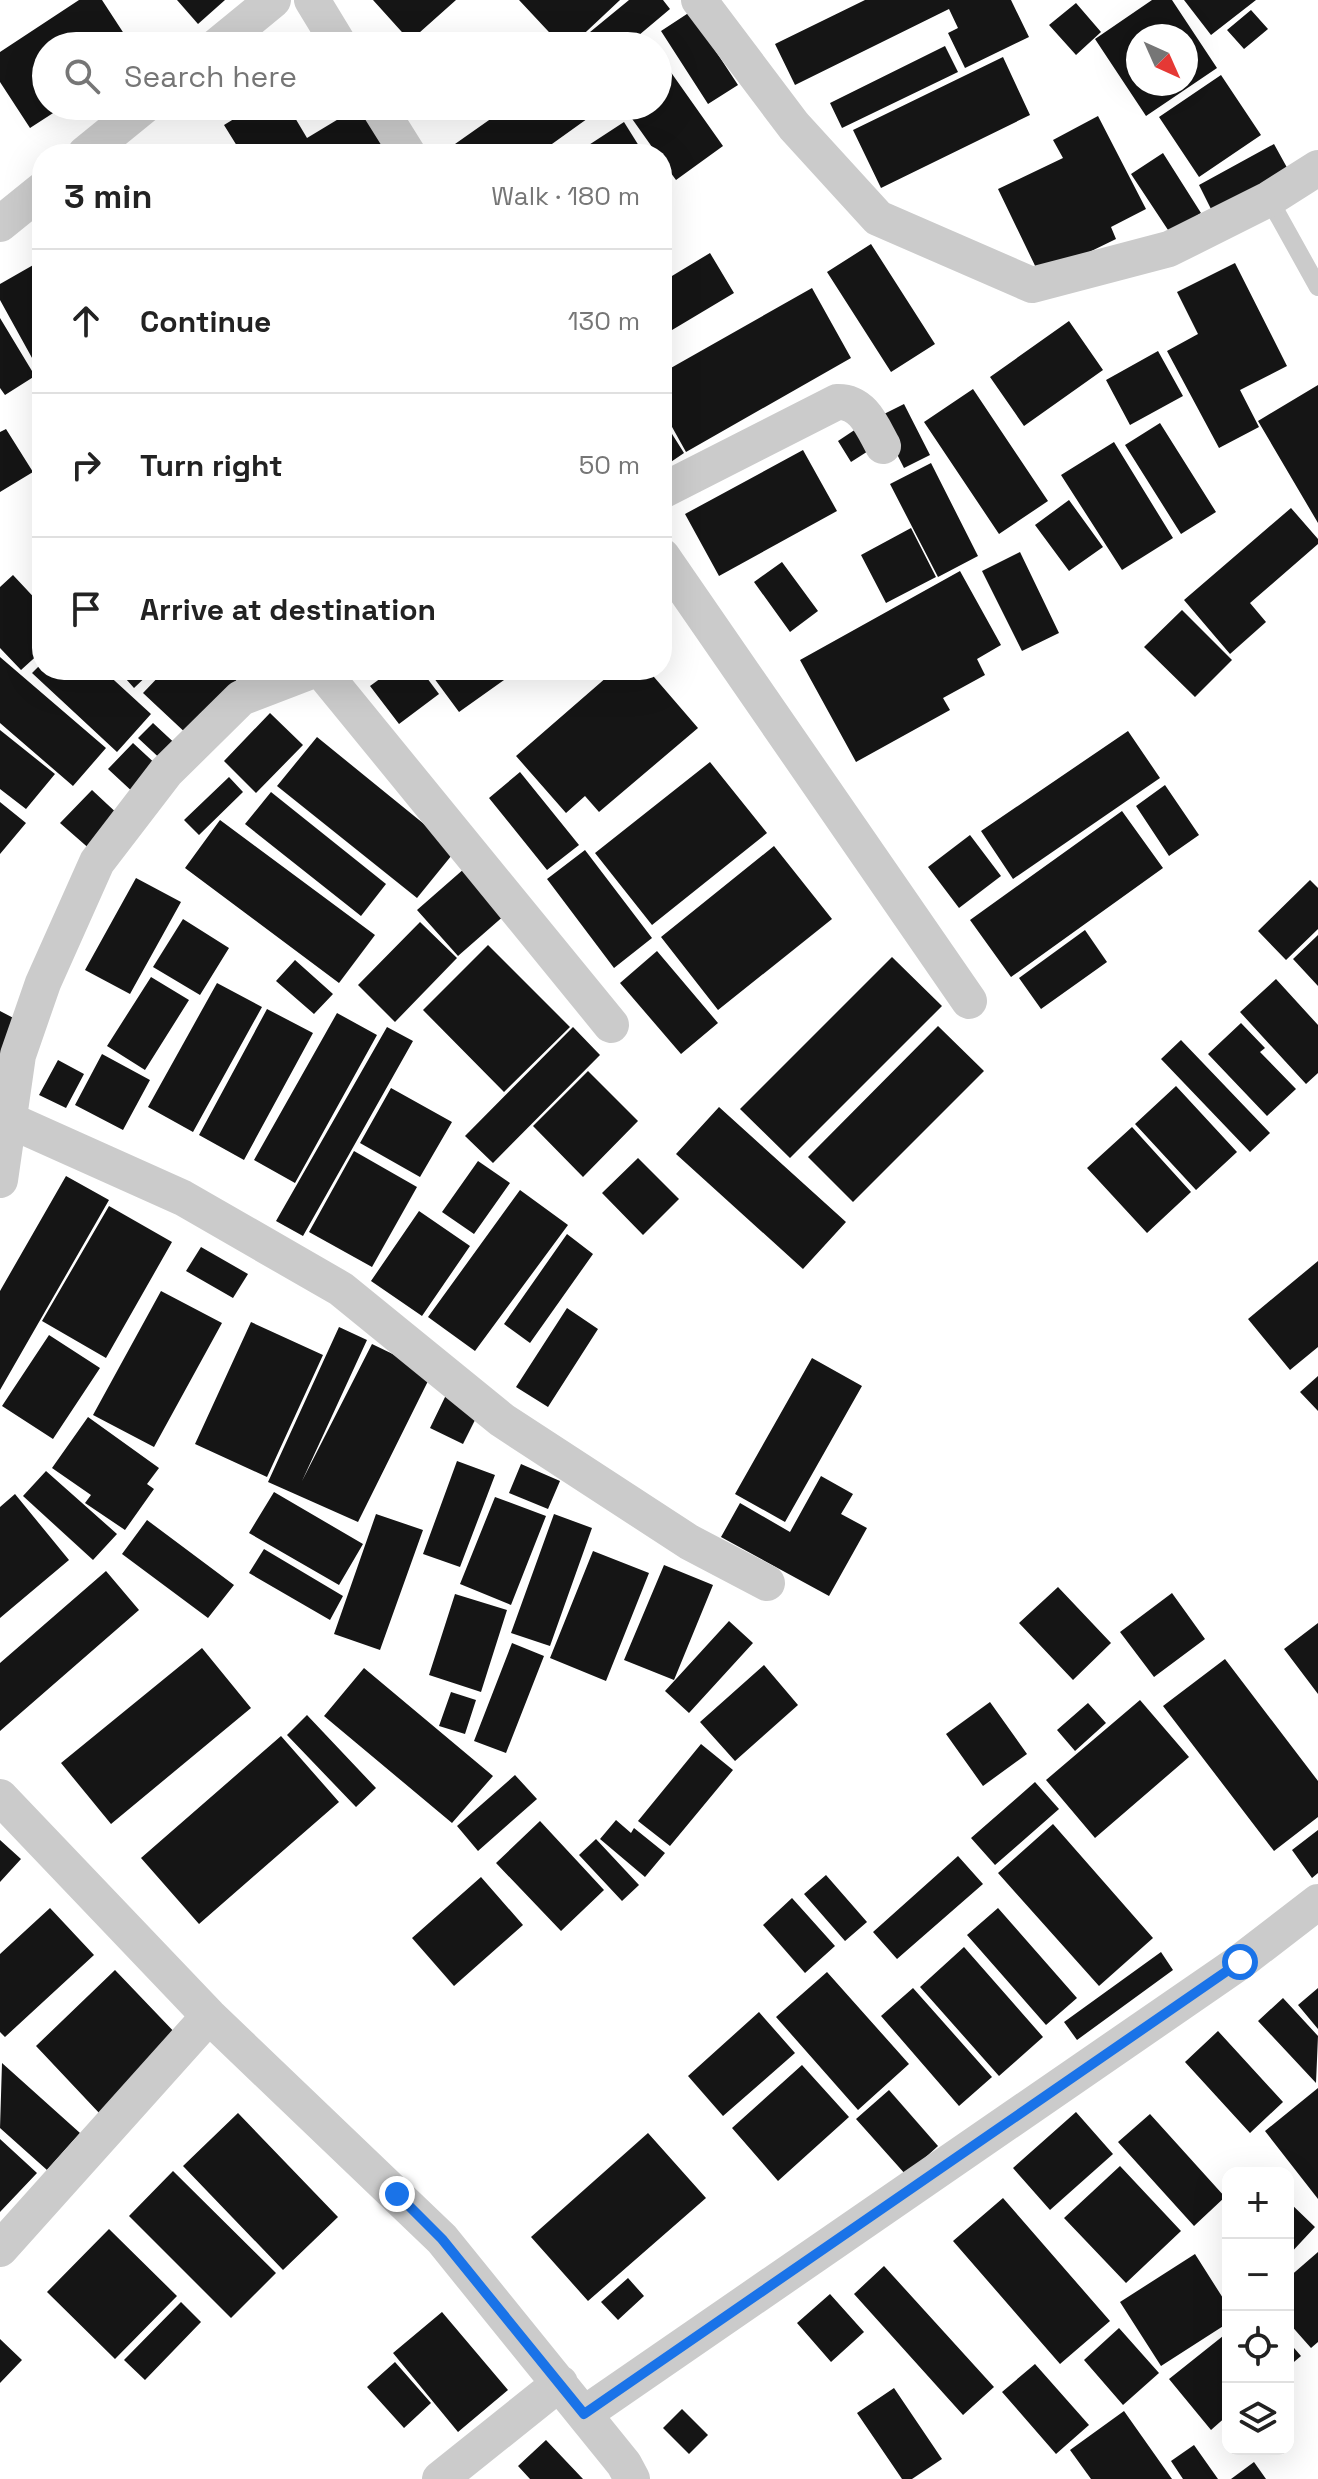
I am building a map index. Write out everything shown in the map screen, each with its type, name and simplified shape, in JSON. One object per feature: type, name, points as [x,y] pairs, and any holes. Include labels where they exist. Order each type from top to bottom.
[{"type":"street","points":[[234,32],[273,0]]},
{"type":"street","points":[[312,0],[331,32]]},
{"type":"street","points":[[699,0],[794,126],[878,218],[1032,285],[1169,249],[1269,199],[1318,168]]},
{"type":"street","points":[[97,144],[127,120]]},
{"type":"street","points":[[387,120],[402,144]]},
{"type":"street","points":[[0,224],[32,198]]},
{"type":"street","points":[[672,486],[837,402],[849,402],[864,412],[883,446]]},
{"type":"street","points":[[672,570],[969,1001]]},
{"type":"street","points":[[0,1180],[18,1055],[43,983],[97,862],[166,772],[241,698],[288,680]]},
{"type":"street","points":[[329,680],[611,1025]]},
{"type":"street","points":[[9,1120],[183,1198],[341,1289],[502,1420],[689,1542],[767,1583]]},
{"type":"street","points":[[0,1797],[209,2016],[442,2239],[560,2383],[632,2479]]},
{"type":"street","points":[[584,2414],[1240,1962],[1318,1902]]},
{"type":"street","points":[[0,2249],[209,2016]]},
{"type":"street","points":[[440,2479],[560,2383]]},
{"type":"lane","points":[[1269,199],[1318,287]]},
{"type":"building","points":[[79,0],[102,0],[123,32],[32,32],[32,120],[42,120],[30,128],[0,82],[0,52]]},
{"type":"building","points":[[177,0],[225,0],[198,24]]},
{"type":"building","points":[[373,0],[456,0],[420,32],[402,32]]},
{"type":"building","points":[[519,0],[620,0],[586,32],[549,32]]},
{"type":"building","points":[[629,0],[663,0],[670,9],[643,32],[590,32]]},
{"type":"building","points":[[865,0],[1011,0],[1029,37],[965,68],[948,33],[958,28],[949,9],[795,85],[775,44]]},
{"type":"building","points":[[1152,0],[1172,0],[1188,24],[1126,24],[1126,86],[1095,39]]},
{"type":"building","points":[[1184,0],[1256,0],[1211,35]]},
{"type":"building","points":[[1076,3],[1101,32],[1076,55],[1049,25]]},
{"type":"building","points":[[1251,10],[1268,29],[1244,49],[1227,30]]},
{"type":"building","points":[[690,12],[738,85],[708,104],[672,48],[672,32],[661,31]]},
{"type":"building","points":[[1198,39],[1217,68],[1198,81]]},
{"type":"building","points":[[945,46],[958,72],[842,128],[830,103]]},
{"type":"building","points":[[1003,57],[1030,115],[881,188],[853,130]]},
{"type":"building","points":[[672,74],[723,146],[676,180],[672,175],[672,144],[650,144],[633,120],[672,120]]},
{"type":"building","points":[[1221,75],[1261,135],[1199,177],[1159,117],[1190,96],[1198,96],[1198,91]]},
{"type":"building","points":[[1133,96],[1176,96],[1146,116]]},
{"type":"building","points":[[1098,116],[1146,209],[1111,227],[1116,239],[1040,276],[998,189],[1063,158],[1053,140]]},
{"type":"building","points":[[232,120],[296,120],[307,138],[337,120],[368,120],[383,144],[236,144],[224,125]]},
{"type":"building","points":[[489,120],[585,120],[552,144],[455,144]]},
{"type":"building","points":[[624,122],[638,144],[590,144]]},
{"type":"building","points":[[1274,144],[1290,173],[1214,215],[1199,185]]},
{"type":"building","points":[[1163,153],[1201,213],[1170,233],[1131,174]]},
{"type":"building","points":[[871,244],[935,344],[891,372],[827,272]]},
{"type":"building","points":[[710,253],[734,293],[672,330],[672,276]]},
{"type":"building","points":[[1235,263],[1287,366],[1240,390],[1259,427],[1219,448],[1167,351],[1198,334],[1177,292]]},
{"type":"building","points":[[32,266],[32,358],[0,300],[0,284]]},
{"type":"building","points":[[812,288],[851,358],[686,452],[672,427],[672,367]]},
{"type":"building","points":[[0,318],[32,371],[32,378],[5,395],[0,388]]},
{"type":"building","points":[[1069,321],[1103,370],[1024,426],[990,377]]},
{"type":"building","points":[[1158,351],[1183,396],[1130,425],[1106,380]]},
{"type":"building","points":[[1318,385],[1318,523],[1258,421]]},
{"type":"building","points":[[973,389],[1048,501],[999,534],[924,422]]},
{"type":"building","points":[[904,404],[930,455],[904,468],[878,417]]},
{"type":"building","points":[[1160,423],[1216,512],[1181,534],[1125,445]]},
{"type":"building","points":[[862,425],[876,446],[851,462],[838,441]]},
{"type":"building","points":[[6,429],[32,473],[0,492],[0,432]]},
{"type":"building","points":[[672,434],[684,453],[672,461]]},
{"type":"building","points":[[1114,442],[1173,538],[1122,570],[1061,475]]},
{"type":"building","points":[[803,450],[837,511],[719,576],[685,514]]},
{"type":"building","points":[[931,463],[978,556],[938,577],[890,484]]},
{"type":"building","points":[[1069,500],[1103,547],[1069,571],[1035,525]]},
{"type":"building","points":[[1291,508],[1318,539],[1318,544],[1250,603],[1266,622],[1230,654],[1184,600]]},
{"type":"building","points":[[911,528],[936,577],[886,603],[861,555]]},
{"type":"building","points":[[1020,552],[1059,633],[1022,651],[982,571]]},
{"type":"building","points":[[782,562],[818,611],[790,632],[754,582]]},
{"type":"building","points":[[960,571],[1001,645],[977,659],[985,675],[943,698],[950,710],[856,762],[800,660]]},
{"type":"building","points":[[13,575],[32,595],[32,660],[21,670],[0,648],[0,587]]},
{"type":"building","points":[[1182,610],[1232,660],[1195,697],[1144,647]]},
{"type":"building","points":[[0,657],[106,748],[73,786],[0,723]]},
{"type":"building","points":[[40,680],[114,680],[151,714],[117,752]]},
{"type":"building","points":[[127,680],[142,680],[134,688]]},
{"type":"building","points":[[155,680],[236,680],[240,684],[190,737],[143,693]]},
{"type":"building","points":[[378,680],[428,680],[439,694],[399,724],[370,686]]},
{"type":"building","points":[[435,680],[504,680],[459,712]]},
{"type":"building","points":[[603,680],[657,680],[698,728],[599,812],[585,796],[566,813],[516,756]]},
{"type":"building","points":[[270,713],[303,745],[256,793],[224,761]]},
{"type":"building","points":[[153,723],[182,750],[167,765],[138,738]]},
{"type":"building","points":[[0,730],[55,774],[26,809],[0,789]]},
{"type":"building","points":[[1128,731],[1160,778],[1013,879],[981,831]]},
{"type":"building","points":[[317,737],[456,850],[417,898],[277,786]]},
{"type":"building","points":[[133,743],[160,768],[136,795],[108,769]]},
{"type":"building","points":[[710,762],[767,833],[652,925],[595,853]]},
{"type":"building","points":[[520,772],[579,845],[547,870],[489,798]]},
{"type":"building","points":[[229,777],[243,792],[199,835],[184,820]]},
{"type":"building","points":[[1165,785],[1199,835],[1169,856],[1136,806]]},
{"type":"building","points":[[92,790],[122,818],[92,851],[60,823]]},
{"type":"building","points":[[271,792],[386,884],[361,916],[245,824]]},
{"type":"building","points":[[0,802],[26,823],[0,854]]},
{"type":"building","points":[[1122,811],[1163,868],[1011,977],[970,920]]},
{"type":"building","points":[[220,820],[375,935],[339,983],[185,868]]},
{"type":"building","points":[[970,835],[1001,876],[959,908],[928,867]]},
{"type":"building","points":[[774,846],[832,919],[718,1010],[661,937]]},
{"type":"building","points":[[585,850],[652,938],[614,968],[547,879]]},
{"type":"building","points":[[465,868],[506,914],[458,956],[417,910]]},
{"type":"building","points":[[136,878],[181,902],[130,994],[85,970]]},
{"type":"building","points":[[1310,880],[1318,888],[1318,929],[1286,960],[1258,931]]},
{"type":"building","points":[[183,919],[229,948],[200,995],[153,967]]},
{"type":"building","points":[[420,922],[457,958],[395,1022],[358,985]]},
{"type":"building","points":[[1085,930],[1107,962],[1041,1009],[1019,978]]},
{"type":"building","points":[[1318,935],[1318,986],[1293,959]]},
{"type":"building","points":[[488,945],[570,1027],[504,1092],[423,1010]]},
{"type":"building","points":[[657,951],[718,1023],[681,1054],[620,983]]},
{"type":"building","points":[[892,957],[942,1006],[790,1158],[740,1109]]},
{"type":"building","points":[[295,960],[333,994],[314,1014],[276,981]]},
{"type":"building","points":[[151,977],[189,1000],[145,1070],[107,1046]]},
{"type":"building","points":[[1276,979],[1318,1025],[1318,1073],[1306,1084],[1240,1012]]},
{"type":"building","points":[[217,983],[262,1007],[193,1132],[148,1107]]},
{"type":"building","points":[[267,1009],[313,1033],[244,1160],[199,1135]]},
{"type":"building","points":[[0,1011],[25,1024],[0,1071]]},
{"type":"building","points":[[337,1013],[377,1035],[295,1183],[254,1160]]},
{"type":"building","points":[[1241,1023],[1265,1048],[1260,1052],[1296,1089],[1267,1116],[1208,1054]]},
{"type":"building","points":[[938,1026],[984,1071],[853,1202],[808,1157]]},
{"type":"building","points":[[387,1027],[413,1041],[303,1236],[276,1221]]},
{"type":"building","points":[[573,1027],[600,1055],[493,1163],[465,1136]]},
{"type":"building","points":[[1181,1040],[1270,1133],[1250,1152],[1161,1059]]},
{"type":"building","points":[[102,1054],[150,1080],[123,1130],[75,1105]]},
{"type":"building","points":[[58,1060],[84,1074],[66,1108],[39,1095]]},
{"type":"building","points":[[588,1071],[638,1121],[583,1177],[533,1126]]},
{"type":"building","points":[[1176,1086],[1237,1152],[1196,1190],[1135,1124]]},
{"type":"building","points":[[391,1088],[452,1122],[420,1177],[360,1143]]},
{"type":"building","points":[[719,1107],[846,1222],[803,1269],[676,1154]]},
{"type":"building","points":[[1132,1127],[1191,1192],[1147,1233],[1087,1168]]},
{"type":"building","points":[[354,1151],[417,1187],[372,1267],[309,1232]]},
{"type":"building","points":[[638,1158],[679,1199],[643,1235],[602,1193]]},
{"type":"building","points":[[478,1161],[510,1183],[474,1234],[442,1212]]},
{"type":"building","points":[[66,1176],[109,1200],[0,1390],[0,1291]]},
{"type":"building","points":[[520,1190],[568,1225],[475,1351],[428,1317]]},
{"type":"building","points":[[109,1206],[172,1242],[106,1358],[42,1321]]},
{"type":"building","points":[[419,1211],[470,1246],[422,1316],[371,1281]]},
{"type":"building","points":[[567,1234],[593,1254],[530,1343],[504,1324]]},
{"type":"building","points":[[201,1247],[248,1274],[233,1298],[186,1271]]},
{"type":"building","points":[[1318,1261],[1318,1347],[1290,1370],[1248,1319]]},
{"type":"building","points":[[161,1291],[222,1323],[154,1447],[93,1415]]},
{"type":"building","points":[[567,1308],[598,1329],[548,1407],[516,1387]]},
{"type":"building","points":[[251,1322],[323,1355],[267,1477],[195,1444]]},
{"type":"building","points":[[339,1327],[367,1340],[302,1481],[372,1344],[432,1373],[358,1522],[268,1482]]},
{"type":"building","points":[[49,1335],[100,1368],[53,1439],[2,1406]]},
{"type":"building","points":[[812,1358],[862,1386],[785,1522],[735,1494]]},
{"type":"building","points":[[1318,1376],[1318,1411],[1300,1392]]},
{"type":"building","points":[[446,1395],[479,1412],[463,1444],[430,1428]]},
{"type":"building","points":[[88,1417],[159,1468],[147,1484],[154,1489],[125,1530],[85,1503],[91,1495],[52,1468]]},
{"type":"building","points":[[457,1461],[495,1475],[460,1567],[423,1554]]},
{"type":"building","points":[[521,1464],[560,1481],[548,1509],[509,1493]]},
{"type":"building","points":[[46,1471],[117,1534],[93,1560],[23,1496]]},
{"type":"building","points":[[821,1476],[853,1494],[841,1514],[867,1528],[829,1596],[721,1537],[740,1503],[790,1532]]},
{"type":"building","points":[[274,1492],[363,1544],[339,1585],[249,1533]]},
{"type":"building","points":[[15,1494],[69,1560],[0,1618],[0,1507]]},
{"type":"building","points":[[495,1497],[546,1516],[511,1605],[460,1584]]},
{"type":"building","points":[[376,1514],[423,1530],[380,1650],[334,1634]]},
{"type":"building","points":[[554,1514],[592,1528],[550,1646],[511,1633]]},
{"type":"building","points":[[147,1520],[234,1585],[208,1618],[122,1554]]},
{"type":"building","points":[[264,1549],[343,1596],[330,1620],[249,1573]]},
{"type":"building","points":[[593,1551],[649,1573],[606,1681],[550,1658]]},
{"type":"building","points":[[664,1565],[713,1585],[674,1680],[624,1660]]},
{"type":"building","points":[[106,1571],[139,1610],[0,1731],[0,1663]]},
{"type":"building","points":[[1058,1587],[1111,1643],[1073,1680],[1019,1623]]},
{"type":"building","points":[[1172,1593],[1205,1639],[1154,1677],[1120,1632]]},
{"type":"building","points":[[455,1594],[507,1610],[481,1692],[429,1675]]},
{"type":"building","points":[[729,1621],[753,1643],[689,1713],[665,1691]]},
{"type":"building","points":[[1318,1623],[1318,1694],[1284,1649]]},
{"type":"building","points":[[512,1643],[544,1656],[506,1753],[474,1741]]},
{"type":"building","points":[[202,1648],[251,1708],[111,1824],[61,1763]]},
{"type":"building","points":[[1225,1659],[1318,1781],[1318,1817],[1274,1851],[1163,1706]]},
{"type":"building","points":[[764,1665],[798,1705],[735,1761],[700,1722]]},
{"type":"building","points":[[364,1668],[493,1776],[452,1823],[324,1716]]},
{"type":"building","points":[[451,1692],[476,1700],[465,1734],[439,1726]]},
{"type":"building","points":[[1140,1700],[1189,1757],[1095,1838],[1046,1780]]},
{"type":"building","points":[[990,1702],[1027,1754],[983,1786],[946,1734]]},
{"type":"building","points":[[1088,1703],[1106,1723],[1075,1751],[1057,1730]]},
{"type":"building","points":[[307,1715],[376,1788],[356,1807],[287,1735]]},
{"type":"building","points":[[281,1736],[339,1802],[199,1924],[141,1858]]},
{"type":"building","points":[[701,1744],[733,1770],[670,1846],[638,1821]]},
{"type":"building","points":[[515,1775],[537,1799],[478,1851],[457,1826]]},
{"type":"building","points":[[1035,1782],[1059,1809],[995,1865],[971,1838]]},
{"type":"building","points":[[616,1820],[631,1833],[634,1828],[665,1853],[645,1877],[600,1839]]},
{"type":"building","points":[[540,1821],[604,1890],[561,1931],[496,1863]]},
{"type":"building","points":[[1053,1824],[1153,1938],[1099,1986],[998,1873]]},
{"type":"building","points":[[1318,1830],[1318,1873],[1312,1878],[1292,1850]]},
{"type":"building","points":[[596,1839],[639,1885],[622,1901],[579,1855]]},
{"type":"building","points":[[0,1840],[21,1859],[0,1882]]},
{"type":"building","points":[[958,1856],[983,1884],[897,1959],[873,1932]]},
{"type":"building","points":[[826,1875],[867,1922],[845,1941],[804,1894]]},
{"type":"building","points":[[481,1877],[523,1925],[454,1986],[412,1938]]},
{"type":"building","points":[[792,1898],[835,1946],[805,1973],[763,1925]]},
{"type":"building","points":[[50,1908],[94,1955],[5,2037],[0,2032],[0,1954]]},
{"type":"building","points":[[998,1908],[1077,1998],[1046,2025],[967,1935]]},
{"type":"building","points":[[964,1947],[1043,2037],[999,2076],[920,1987]]},
{"type":"building","points":[[1161,1952],[1173,1970],[1077,2040],[1064,2022]]},
{"type":"building","points":[[115,1970],[180,2038],[101,2115],[36,2046]]},
{"type":"building","points":[[827,1972],[909,2064],[858,2110],[776,2017]]},
{"type":"building","points":[[913,1988],[992,2077],[959,2106],[881,2016]]},
{"type":"building","points":[[1318,1988],[1318,2029],[1298,2005]]},
{"type":"building","points":[[1283,1998],[1318,2036],[1316,2083],[1258,2021]]},
{"type":"building","points":[[759,2012],[795,2053],[723,2116],[688,2076]]},
{"type":"building","points":[[1218,2031],[1283,2102],[1250,2133],[1185,2062]]},
{"type":"building","points":[[2,2063],[80,2133],[47,2170],[0,2128]]},
{"type":"building","points":[[802,2065],[849,2117],[778,2181],[732,2128]]},
{"type":"building","points":[[1318,2088],[1318,2199],[1294,2167],[1265,2131]]},
{"type":"building","points":[[889,2090],[938,2146],[906,2175],[856,2119]]},
{"type":"building","points":[[1076,2112],[1113,2154],[1050,2210],[1013,2168]]},
{"type":"building","points":[[238,2113],[338,2217],[283,2270],[183,2166]]},
{"type":"building","points":[[1150,2114],[1222,2194],[1222,2200],[1194,2226],[1118,2142]]},
{"type":"building","points":[[648,2133],[706,2198],[588,2301],[531,2237]]},
{"type":"building","points":[[0,2139],[37,2173],[0,2212]]},
{"type":"building","points":[[1120,2166],[1181,2231],[1126,2283],[1064,2218]]},
{"type":"building","points":[[173,2171],[276,2273],[231,2318],[129,2216]]},
{"type":"building","points":[[1003,2198],[1110,2321],[1060,2364],[953,2241]]},
{"type":"building","points":[[1294,2207],[1315,2227],[1294,2250]]},
{"type":"building","points":[[109,2229],[177,2296],[115,2359],[47,2292]]},
{"type":"building","points":[[1318,2252],[1318,2342],[1311,2348],[1294,2329],[1294,2273]]},
{"type":"building","points":[[1195,2254],[1222,2297],[1222,2327],[1161,2366],[1120,2302]]},
{"type":"building","points":[[884,2266],[994,2387],[963,2415],[854,2294]]},
{"type":"building","points":[[628,2278],[644,2296],[618,2320],[601,2302]]},
{"type":"building","points":[[830,2294],[864,2332],[831,2362],[797,2323]]},
{"type":"building","points":[[181,2302],[201,2322],[145,2380],[124,2360]]},
{"type":"building","points":[[442,2312],[508,2390],[458,2432],[393,2353]]},
{"type":"building","points":[[1119,2328],[1159,2373],[1123,2405],[1084,2360]]},
{"type":"building","points":[[1222,2337],[1222,2420],[1211,2430],[1169,2379]]},
{"type":"building","points":[[0,2339],[22,2360],[0,2383]]},
{"type":"building","points":[[1294,2348],[1301,2356],[1294,2362]]},
{"type":"building","points":[[395,2362],[431,2403],[404,2428],[367,2387]]},
{"type":"building","points":[[1035,2364],[1089,2425],[1056,2454],[1002,2392]]},
{"type":"building","points":[[894,2388],[942,2459],[912,2479],[902,2479],[857,2413]]},
{"type":"building","points":[[682,2409],[708,2435],[689,2454],[663,2428]]},
{"type":"building","points":[[1124,2411],[1172,2479],[1091,2479],[1070,2450]]},
{"type":"building","points":[[546,2440],[583,2479],[530,2479],[518,2466]]},
{"type":"building","points":[[1194,2445],[1218,2479],[1183,2479],[1171,2461]]},
{"type":"building","points":[[1254,2462],[1266,2479],[1231,2479]]},
{"type":"route","points":[[397,2194],[442,2239],[584,2414],[1240,1962]]}]
